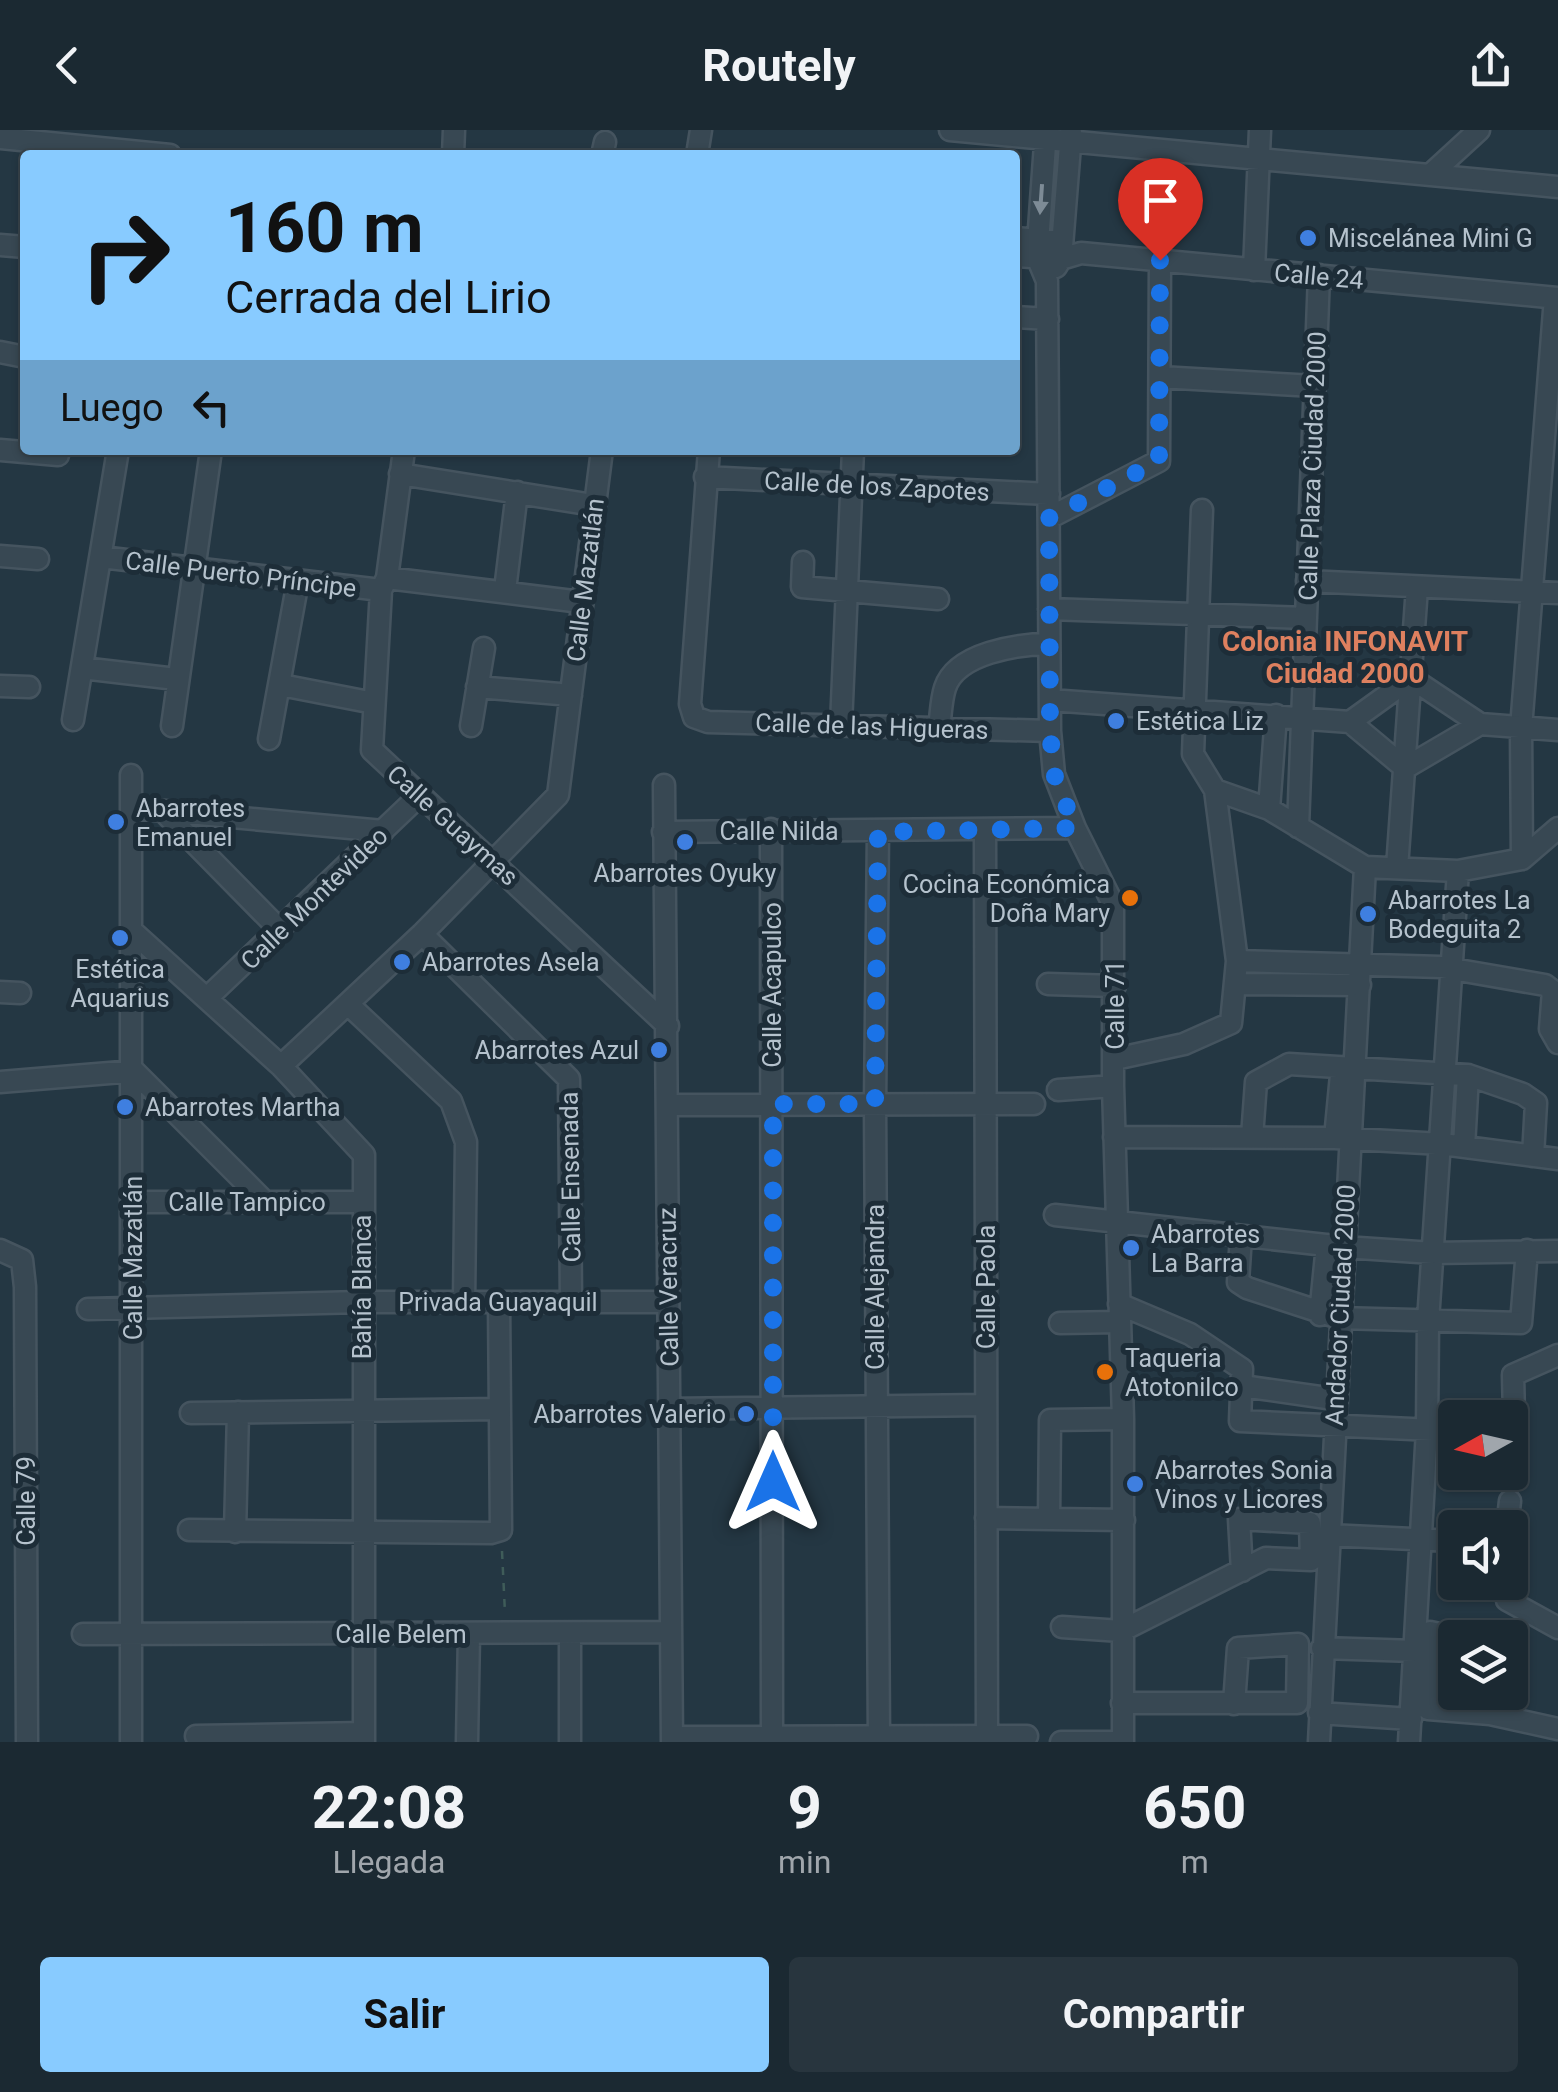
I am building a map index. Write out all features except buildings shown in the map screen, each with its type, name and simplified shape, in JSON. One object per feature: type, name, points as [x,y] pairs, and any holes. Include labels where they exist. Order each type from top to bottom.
[{"type":"street","points":[[950,130],[1165,139],[1258,156],[1558,187]]},
{"type":"street","points":[[1254,270],[1260,130]]},
{"type":"street","points":[[1430,175],[1479,130]]},
{"type":"street","points":[[1037,249],[1046,135]]},
{"type":"street","points":[[1047,282],[1068,251],[1071,136]]},
{"type":"street","points":[[0,138],[125,150]]},
{"type":"street","name":"Calle 24","points":[[1020,240],[1037,249]]},
{"type":"street","name":"Calle 24","points":[[1020,254],[1037,249],[1068,251],[1556,298]]},
{"type":"street","name":"Calle 71","points":[[1037,249],[1047,282],[1050,731],[1054,774],[1075,828],[1113,904],[1114,1138],[1123,1419],[1122,1742]]},
{"type":"street","points":[[1049,518],[1159,461],[1160,260]]},
{"type":"street","name":"Calle Plaza Ciudad 2000","points":[[1298,826],[1319,275]]},
{"type":"street","points":[[1522,859],[1521,728],[1552,405],[1556,298]]},
{"type":"street","points":[[1020,316],[1048,319]]},
{"type":"street","points":[[1160,376],[1314,386]]},
{"type":"street","points":[[73,720],[117,455]]},
{"type":"street","points":[[172,726],[210,455]]},
{"type":"street","name":"Calle Guaymas","points":[[403,455],[384,584],[372,750],[668,1026]]},
{"type":"street","name":"Calle Mazatlán","points":[[281,1066],[422,934],[558,795],[601,455]]},
{"type":"street","points":[[705,477],[708,455]]},
{"type":"street","points":[[841,726],[853,455]]},
{"type":"street","points":[[400,474],[593,505]]},
{"type":"street","name":"Calle de los Zapotes","points":[[705,477],[1049,494]]},
{"type":"street","name":"Calle de las Higueras","points":[[705,477],[690,704],[694,718],[1050,731]]},
{"type":"street","points":[[506,590],[517,492]]},
{"type":"street","points":[[1115,1058],[1184,1044],[1231,1024],[1238,984],[1215,790],[1193,754],[1202,510]]},
{"type":"street","points":[[0,556],[38,559]]},
{"type":"street","name":"Calle Puerto Príncipe","points":[[101,557],[298,582],[506,590],[580,602]]},
{"type":"street","points":[[803,562],[802,587],[938,599]]},
{"type":"street","points":[[1307,581],[1558,593]]},
{"type":"street","points":[[268,739],[298,582]]},
{"type":"street","points":[[1398,868],[1416,587]]},
{"type":"street","points":[[1049,609],[1306,618]]},
{"type":"street","points":[[939,728],[945,685],[962,664],[1024,644],[1050,644]]},
{"type":"street","points":[[472,726],[484,648]]},
{"type":"street","points":[[82,668],[176,679]]},
{"type":"street","points":[[1350,722],[1411,678]]},
{"type":"street","points":[[1411,678],[1480,724],[1558,730]]},
{"type":"street","points":[[281,685],[374,703]]},
{"type":"street","points":[[0,686],[29,687]]},
{"type":"street","points":[[477,688],[571,695]]},
{"type":"street","points":[[1050,700],[1350,722],[1405,768]]},
{"type":"street","points":[[1269,810],[1276,714]]},
{"type":"street","points":[[1405,768],[1480,724]]},
{"type":"street","name":"Calle Mazatlán","points":[[131,775],[132,1742]]},
{"type":"street","name":"Calle Veracruz","points":[[664,785],[672,1740]]},
{"type":"street","points":[[1215,790],[1269,810],[1365,868],[1458,870],[1522,859],[1558,828]]},
{"type":"street","name":"Calle Montevideo","points":[[208,998],[418,796]]},
{"type":"street","points":[[133,808],[383,832]]},
{"type":"street","points":[[163,811],[281,931]]},
{"type":"street","name":"Calle Nilda","points":[[663,832],[771,828],[985,832],[1075,828]]},
{"type":"street","name":"Calle Acapulco","points":[[771,828],[772,1740]]},
{"type":"street","name":"Calle Alejandra","points":[[878,832],[875,1104],[880,1740]]},
{"type":"street","name":"Calle Paola","points":[[985,832],[987,1740]]},
{"type":"street","points":[[1348,1069],[1361,976],[1365,868]]},
{"type":"street","points":[[1453,1146],[1446,1076],[1458,870]]},
{"type":"street","name":"Bahía Blanca","points":[[132,932],[281,1066],[364,1155],[364,1738]]},
{"type":"street","name":"Calle Ensenada","points":[[422,934],[569,1079],[571,1302]]},
{"type":"street","points":[[1237,961],[1361,976]]},
{"type":"street","points":[[1238,984],[1452,970],[1551,986],[1550,1029],[1558,1043]]},
{"type":"street","points":[[1048,984],[1116,986]]},
{"type":"street","points":[[349,1005],[451,1101],[462,1121],[466,1142],[464,1302]]},
{"type":"street","points":[[1252,1137],[1256,1082],[1289,1064],[1468,1076],[1523,1094],[1536,1103],[1532,1156]]},
{"type":"street","name":"Andador Ciudad 2000","points":[[1319,1742],[1328,1535],[1330,1317],[1348,1069]]},
{"type":"street","points":[[0,1082],[134,1071],[264,1201]]},
{"type":"street","points":[[1409,1742],[1439,1252],[1453,1146],[1468,1076]]},
{"type":"street","points":[[1058,1090],[1113,1086]]},
{"type":"street","points":[[668,1104],[1034,1104]]},
{"type":"street","points":[[1114,1138],[1342,1139],[1453,1146],[1558,1159]]},
{"type":"street","name":"Calle Tampico","points":[[132,1202],[362,1202]]},
{"type":"street","points":[[1056,1215],[1335,1246],[1439,1252],[1558,1252]]},
{"type":"street","points":[[1241,1236],[1238,1282],[1330,1317],[1521,1323],[1527,1250]]},
{"type":"street","name":"Calle 79","points":[[0,1250],[22,1260],[27,1742]]},
{"type":"street","name":"Privada Guayaquil","points":[[88,1309],[361,1302],[667,1302]]},
{"type":"street","points":[[189,1530],[491,1533],[500,1530],[499,1302]]},
{"type":"street","points":[[1060,1323],[1119,1313],[1190,1334],[1242,1369],[1240,1421],[1438,1430]]},
{"type":"street","points":[[1513,1400],[1514,1375],[1558,1355]]},
{"type":"street","points":[[1242,1386],[1328,1399]]},
{"type":"street","points":[[670,1409],[985,1406]]},
{"type":"street","points":[[191,1413],[498,1410]]},
{"type":"street","points":[[235,1532],[238,1412]]},
{"type":"street","points":[[1049,1518],[1050,1420],[1123,1419]]},
{"type":"street","points":[[1509,1510],[1510,1501]]},
{"type":"street","points":[[986,1518],[1124,1520]]},
{"type":"street","points":[[1328,1535],[1438,1540]]},
{"type":"street","points":[[1062,1627],[1121,1631],[1242,1571]]},
{"type":"street","points":[[1507,1600],[1558,1628]]},
{"type":"street","name":"Calle Belem","points":[[83,1634],[671,1632]]},
{"type":"street","points":[[1438,1634],[1430,1632],[1428,1708],[1438,1709]]},
{"type":"street","points":[[466,1742],[469,1634]]},
{"type":"street","points":[[570,1634],[570,1742]]},
{"type":"street","points":[[1322,1648],[1414,1651]]},
{"type":"street","points":[[1122,1703],[1234,1704]]},
{"type":"street","points":[[1449,1710],[1490,1714],[1558,1730]]},
{"type":"street","points":[[1490,1710],[1490,1714]]},
{"type":"street","points":[[1319,1714],[1411,1719]]},
{"type":"street","points":[[196,1736],[364,1738]]},
{"type":"street","points":[[672,1740],[987,1740],[1028,1736]]},
{"type":"street","points":[[1060,1742],[1122,1742]]},
{"type":"path","points":[[500,1530],[507,1635]]},
{"type":"place","name":"Miscelánea Mini G","points":[[1308,238]]},
{"type":"place","name":"Estética Liz","points":[[1116,721]]},
{"type":"place","name":"Abarrotes Emanuel","points":[[116,822]]},
{"type":"place","name":"Abarrotes Oyuky","points":[[685,842]]},
{"type":"place","name":"Cocina Económica Doña Mary","points":[[1130,898]]},
{"type":"place","name":"Abarrotes La Bodeguita 2","points":[[1368,914]]},
{"type":"place","name":"Estética Aquarius","points":[[120,938]]},
{"type":"place","name":"Abarrotes Asela","points":[[402,962]]},
{"type":"place","name":"Abarrotes Azul","points":[[659,1050]]},
{"type":"place","name":"Abarrotes Martha","points":[[125,1107]]},
{"type":"place","name":"Abarrotes La Barra","points":[[1131,1248]]},
{"type":"place","name":"Taqueria Atotonilco","points":[[1105,1372]]},
{"type":"place","name":"Abarrotes Valerio","points":[[746,1414]]},
{"type":"place","name":"Abarrotes Sonia Vinos y Licores","points":[[1135,1484]]},
{"type":"district","name":"Colonia INFONAVIT Ciudad 2000","points":[[1345,657]]},
{"type":"route","points":[[773,1482],[773,1104],[875,1104],[878,832],[1075,828],[1054,774],[1050,731],[1049,518],[1159,461],[1160,260]]}]
